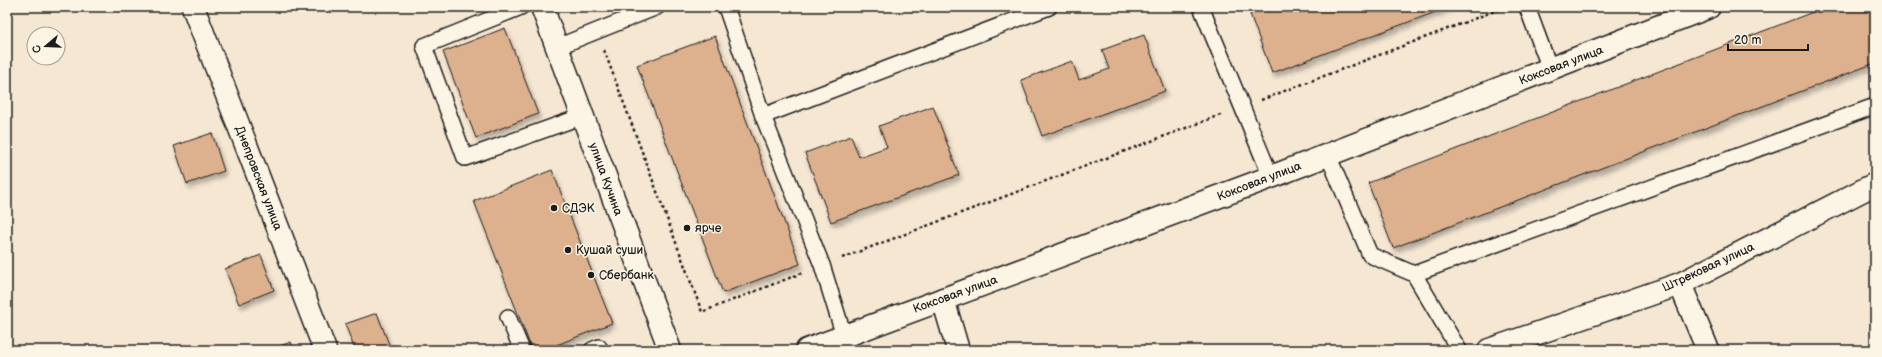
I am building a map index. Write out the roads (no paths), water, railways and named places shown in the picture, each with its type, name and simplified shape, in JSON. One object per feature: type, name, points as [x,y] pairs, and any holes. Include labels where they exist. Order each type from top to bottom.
[{"type":"main road","name":"Днепровская улица","points":[[193,7],[325,350]]},
{"type":"main road","name":"улица Кучина","points":[[542,7],[670,350]]},
{"type":"main road","name":"Коксовая улица","points":[[807,350],[1271,177],[1709,7]]},
{"type":"main road","name":"Штрековая улица","points":[[1489,350],[1680,284],[1875,184]]},
{"type":"main road","points":[[1680,284],[1708,350]]},
{"type":"main road","points":[[943,299],[958,350]]},
{"type":"lane","points":[[521,7],[424,46],[465,158],[583,116]]},
{"type":"lane","points":[[557,47],[657,7]]},
{"type":"lane","points":[[726,7],[763,116],[822,266],[844,336]]},
{"type":"lane","points":[[763,116],[1049,7]]},
{"type":"lane","points":[[1201,7],[1271,177]]},
{"type":"lane","points":[[1527,7],[1550,69]]},
{"type":"lane","points":[[1414,274],[1875,106]]},
{"type":"lane","points":[[1328,155],[1370,256],[1414,274],[1459,350]]},
{"type":"lane","points":[[508,317],[522,350]]},
{"type":"place","name":"СДЭК","points":[[554,208]]},
{"type":"place","name":"ярче","points":[[687,228]]},
{"type":"place","name":"Кушай суши","points":[[568,250]]},
{"type":"place","name":"Сбербанк","points":[[591,275]]}]
